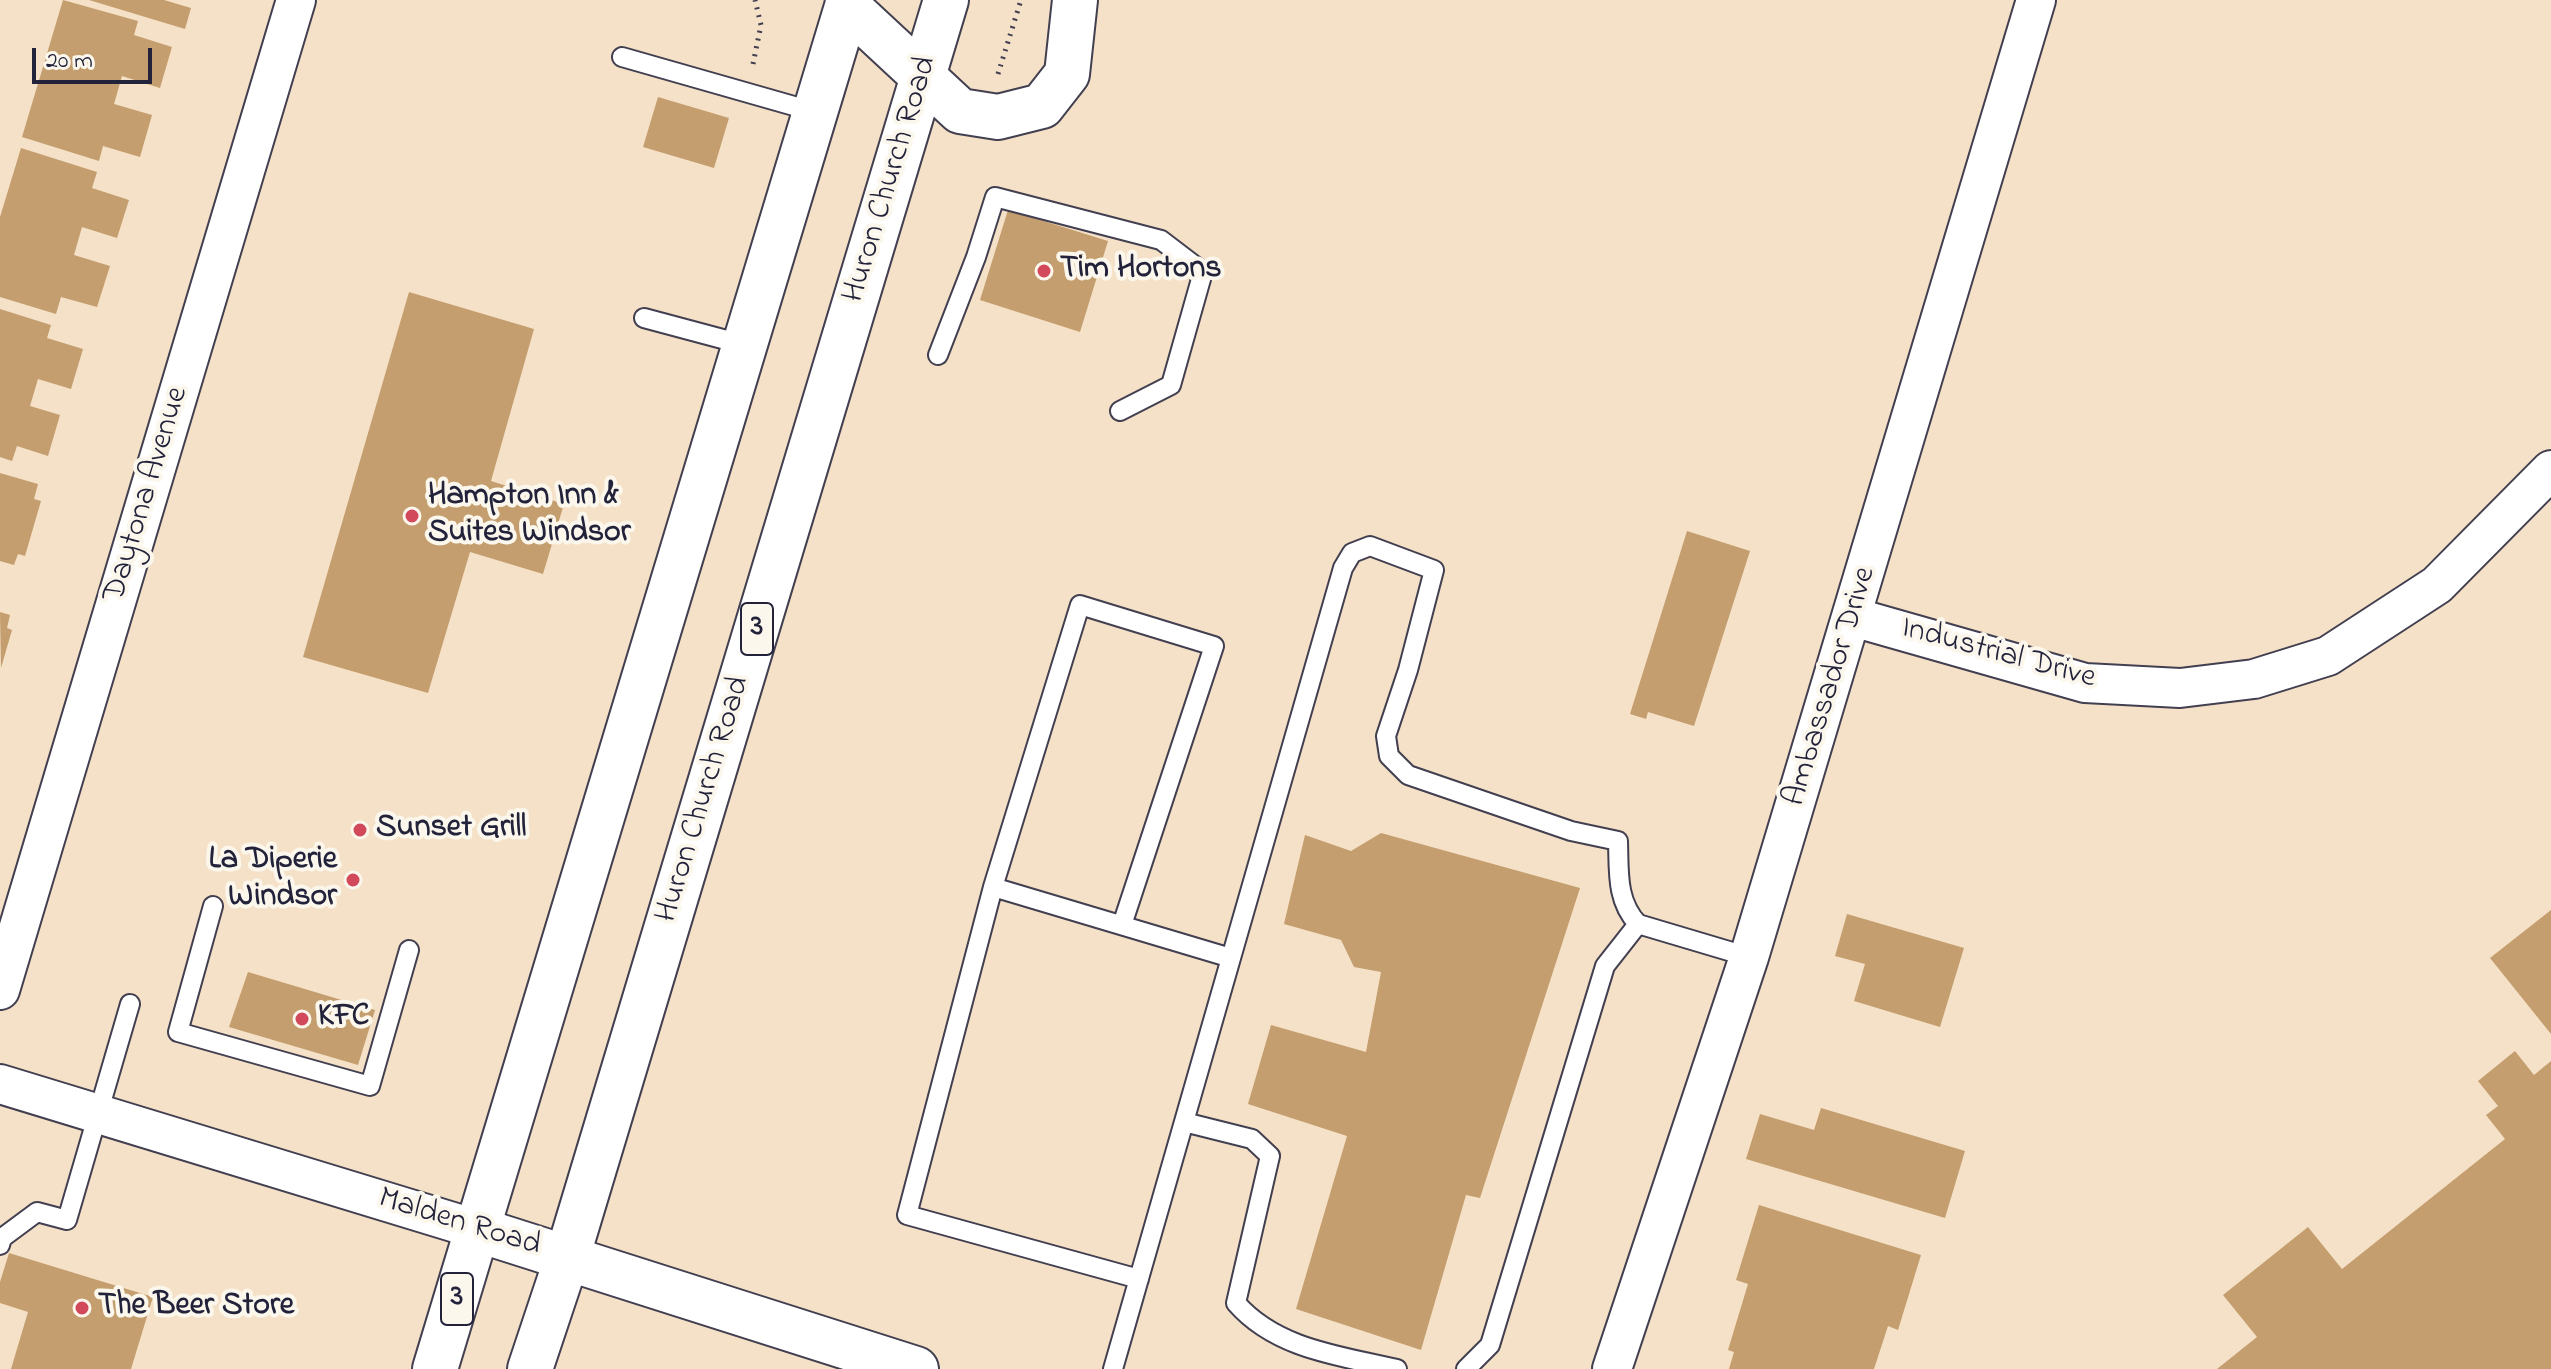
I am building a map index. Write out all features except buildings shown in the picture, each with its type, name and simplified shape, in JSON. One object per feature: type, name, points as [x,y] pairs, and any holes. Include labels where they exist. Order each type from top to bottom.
[{"type":"main road","name":"Huron Church Road","points":[[530,1369],[567,1258],[946,0]]},
{"type":"main road","points":[[848,3],[922,78],[960,111],[998,117],[1042,106],[1067,74],[1075,0]]},
{"type":"main road","name":"3","points":[[435,1369],[848,3]]},
{"type":"main road","name":"Malden Road","points":[[479,1230],[916,1369]]},
{"type":"street","name":"Daytona Avenue","points":[[0,990],[296,0]]},
{"type":"street","name":"Ambassador Drive","points":[[1612,1369],[1749,957],[2036,0]]},
{"type":"street","name":"Industrial Drive","points":[[1853,617],[2085,683],[2180,688],[2254,679],[2328,656],[2437,585],[2551,470]]},
{"type":"street","name":"Malden Road","points":[[0,1084],[479,1230]]},
{"type":"lane","points":[[622,57],[815,112]]},
{"type":"lane","points":[[938,355],[976,257],[995,197],[1161,240],[1203,272],[1171,385],[1120,411]]},
{"type":"lane","points":[[644,318],[745,345]]},
{"type":"lane","points":[[1113,1369],[1343,568],[1352,553],[1370,546],[1434,570],[1386,736],[1389,756],[1408,775],[1571,831],[1618,841],[1620,893],[1626,912],[1638,924],[1749,957]]},
{"type":"lane","points":[[1122,925],[1214,646],[1080,605],[993,887],[907,1215],[1139,1279]]},
{"type":"lane","points":[[993,887],[1231,958]]},
{"type":"lane","points":[[213,906],[178,1032],[370,1086],[409,950]]},
{"type":"lane","points":[[1466,1369],[1490,1345],[1605,966],[1638,924]]},
{"type":"lane","points":[[0,1245],[2,1238],[37,1212],[67,1220],[130,1004]]},
{"type":"lane","points":[[1184,1122],[1252,1139],[1270,1156],[1236,1303],[1255,1325],[1306,1347],[1397,1369]]},
{"type":"path","points":[[748,93],[761,25],[755,0]]},
{"type":"path","points":[[996,80],[1021,0]]},
{"type":"place","name":"Tim Hortons","points":[[1044,271]]},
{"type":"place","name":"Hampton Inn & Suites Windsor","points":[[412,516]]},
{"type":"place","name":"Sunset Grill","points":[[360,830]]},
{"type":"place","name":"La Diperie Windsor","points":[[353,880]]},
{"type":"place","name":"KFC","points":[[302,1019]]},
{"type":"place","name":"The Beer Store","points":[[82,1308]]}]
